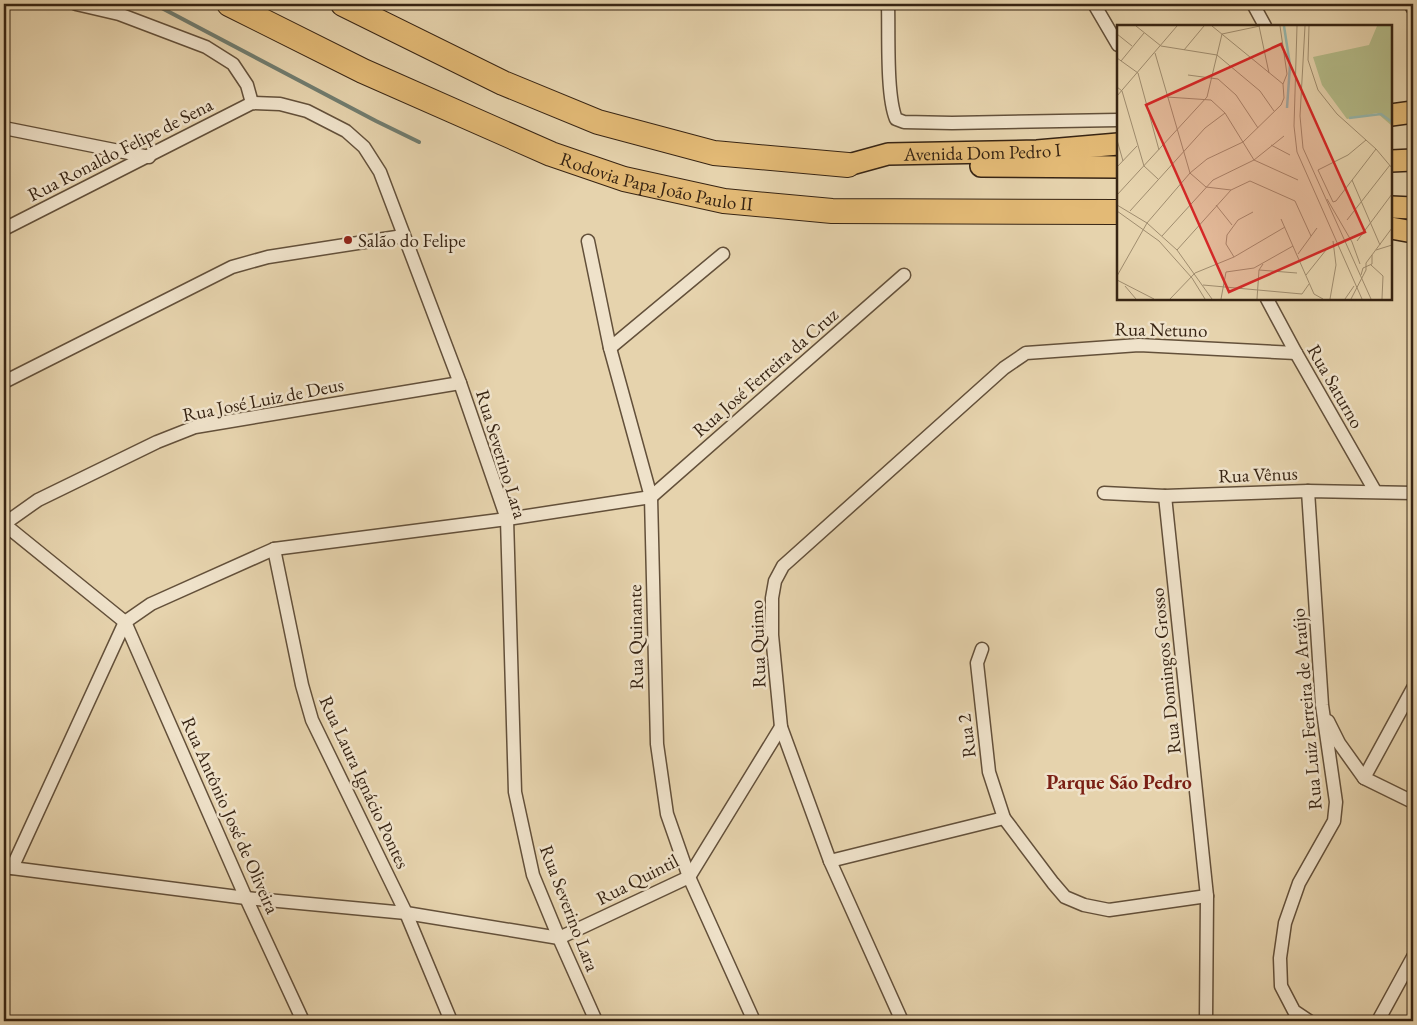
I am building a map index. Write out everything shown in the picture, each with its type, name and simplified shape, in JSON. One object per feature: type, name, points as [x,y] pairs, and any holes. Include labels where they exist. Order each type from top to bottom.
[{"type":"highway","name":"Rodovia Papa João Paulo II","points":[[229,4],[363,71],[551,154],[624,179],[724,201],[832,212],[1117,212]]},
{"type":"highway","name":"Rodovia Papa João Paulo II","points":[[343,4],[503,83],[598,122],[714,153],[848,165]]},
{"type":"highway","points":[[1392,115],[1413,112]]},
{"type":"highway","name":"Avenida Dom Pedro I","points":[[848,165],[888,154],[1037,151],[1117,144]]},
{"type":"highway","points":[[1392,161],[1413,160]]},
{"type":"highway","points":[[848,165],[1117,167]]},
{"type":"highway","points":[[1392,207],[1413,208]]},
{"type":"highway","points":[[1392,228],[1413,232]]},
{"type":"street","points":[[76,4],[119,14],[206,47],[233,64],[247,85],[252,103]]},
{"type":"street","points":[[888,4],[892,110],[896,119],[904,122],[952,123],[1117,120]]},
{"type":"street","points":[[1094,4],[1117,43]]},
{"type":"street","points":[[1252,4],[1263,25]]},
{"type":"street","points":[[1410,4],[1413,10]]},
{"type":"street","name":"Rua Ronaldo Felipe de Sena","points":[[4,229],[252,103]]},
{"type":"street","name":"Rua Severino Lara","points":[[252,103],[280,104],[307,111],[346,131],[364,147],[380,172],[460,383],[507,519],[515,792],[533,874],[596,1021]]},
{"type":"street","points":[[4,128],[149,157]]},
{"type":"street","points":[[4,382],[232,266],[268,257],[404,236]]},
{"type":"street","name":"Rua Quinante","points":[[588,241],[610,348],[651,497],[657,744],[667,814],[689,877],[754,1021]]},
{"type":"street","points":[[610,348],[723,254]]},
{"type":"street","name":"Rua José Ferreira da Cruz","points":[[651,497],[904,276]]},
{"type":"street","name":"Rua Saturno","points":[[1268,300],[1296,354],[1375,492]]},
{"type":"street","name":"Rua Netuno","points":[[1026,353],[1140,345],[1296,354]]},
{"type":"street","name":"Rua Quimo","points":[[902,1021],[830,861],[780,728],[772,636],[772,598],[775,580],[783,566],[1004,368],[1026,353]]},
{"type":"street","name":"Rua José Luiz de Deus","points":[[4,524],[47,496],[156,442],[195,427],[460,383]]},
{"type":"street","name":"Rua Vênus","points":[[1104,493],[1166,496],[1308,491],[1413,493]]},
{"type":"street","name":"Rua Luiz Ferreira de Araújo","points":[[1308,491],[1322,705],[1336,802],[1334,821],[1299,883],[1285,923],[1280,958],[1281,986],[1294,1011],[1309,1021]]},
{"type":"street","name":"Rua Domingos Grosso","points":[[1166,496],[1207,896],[1206,1021]]},
{"type":"street","points":[[559,938],[406,913],[246,898],[8,867],[125,622],[151,604],[274,549],[507,519],[651,497]]},
{"type":"street","points":[[4,524],[125,622]]},
{"type":"street","name":"Rua Laura Ignácio Pontes","points":[[274,549],[302,685],[312,720],[406,913],[451,1021]]},
{"type":"street","name":"Rua Antônio José de Oliveira","points":[[125,622],[246,898],[303,1021]]},
{"type":"street","name":"Rua 2","points":[[982,649],[977,663],[989,772],[1004,818],[1065,897],[1084,905],[1109,910],[1207,896]]},
{"type":"street","points":[[1364,778],[1413,688]]},
{"type":"street","points":[[1322,705],[1339,743],[1364,778],[1413,802]]},
{"type":"street","name":"Rua Quintil","points":[[559,938],[689,877],[780,728]]},
{"type":"street","points":[[830,861],[1004,818]]},
{"type":"street","points":[[1378,1021],[1413,957]]},
{"type":"waterway","points":[[150,4],[156,5],[419,142]]},
{"type":"place","name":"Salão do Felipe","points":[[348,240]]},
{"type":"district","name":"Parque São Pedro","points":[[1119,782]]}]
